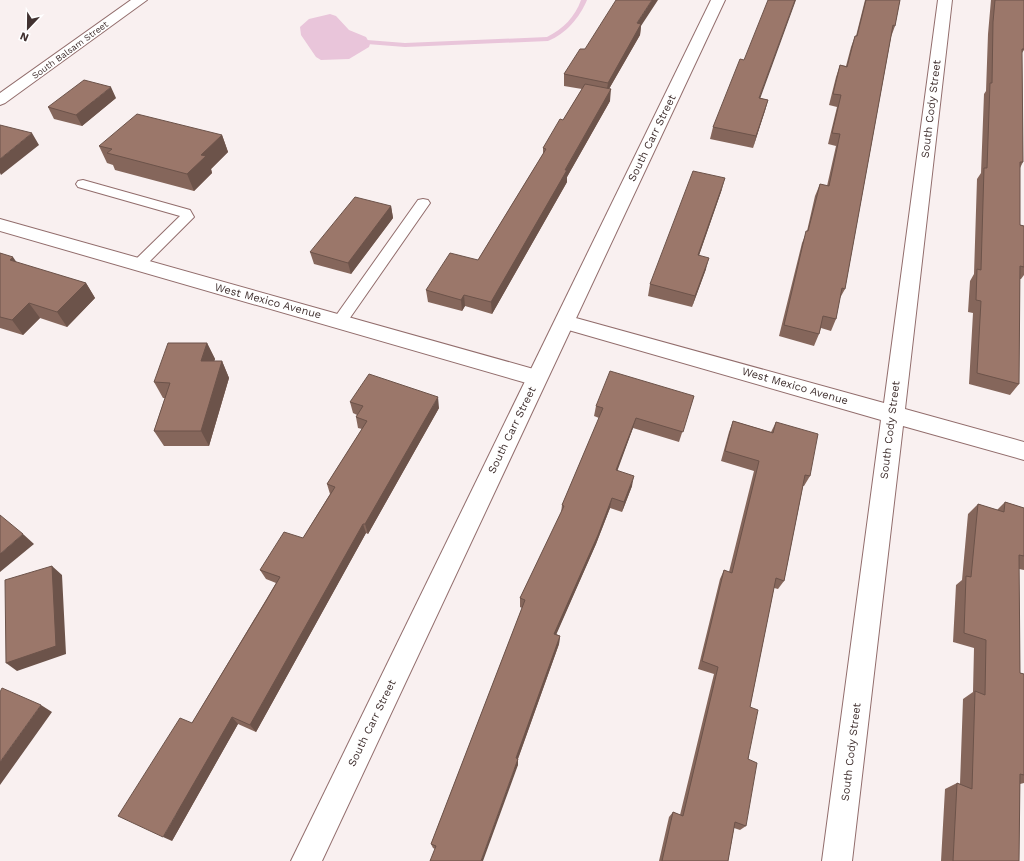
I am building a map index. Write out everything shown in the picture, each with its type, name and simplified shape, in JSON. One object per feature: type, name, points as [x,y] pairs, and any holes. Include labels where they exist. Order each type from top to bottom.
[{"type":"street","name":"South Balsam Street","points":[[0,100],[140,0]]},
{"type":"street","name":"South Carr Street","points":[[306,861],[718,0]]},
{"type":"street","name":"South Cody Street","points":[[838,861],[892,413],[945,0]]},
{"type":"street","name":"West Mexico Avenue","points":[[0,225],[537,378]]},
{"type":"street","name":"West Mexico Avenue","points":[[565,322],[1024,451]]},
{"type":"lane","points":[[83,184],[185,213],[187,217],[138,265]]},
{"type":"lane","points":[[340,321],[423,203]]},
{"type":"shaded area","points":[[330,14],[336,16],[349,30],[366,37],[370,44],[369,47],[349,59],[321,60],[316,57],[301,35],[300,27],[309,19]]},
{"type":"building","points":[[616,0],[652,0],[637,23],[641,24],[608,83],[564,74],[580,49],[585,49]]},
{"type":"building","points":[[768,0],[795,0],[759,98],[768,100],[756,136],[713,127],[740,59],[744,60]]},
{"type":"building","points":[[866,0],[900,0],[895,26],[893,25],[845,289],[842,288],[836,319],[823,316],[819,334],[784,325],[806,231],[808,231],[820,184],[829,186],[840,134],[832,133],[841,95],[833,94],[840,65],[847,67]]},
{"type":"building","points":[[995,0],[1024,0],[1024,49],[1022,49],[1023,162],[1020,162],[1020,225],[1024,226],[1024,267],[1020,266],[1019,384],[977,373],[981,301],[976,300],[977,269],[981,270],[984,168],[987,168]]},
{"type":"building","points":[[84,80],[111,87],[76,115],[48,107]]},
{"type":"building","points":[[585,84],[611,89],[565,170],[567,170],[491,302],[464,295],[461,300],[426,290],[450,253],[478,260],[546,149],[543,148],[560,119],[563,120]]},
{"type":"building","points":[[137,114],[222,135],[201,155],[206,156],[187,174],[107,153],[112,149],[99,146]]},
{"type":"building","points":[[0,125],[32,133],[0,159]]},
{"type":"building","points":[[693,171],[725,178],[698,255],[709,258],[695,296],[650,284]]},
{"type":"building","points":[[355,197],[391,206],[348,263],[310,252]]},
{"type":"building","points":[[0,253],[13,257],[10,260],[86,283],[57,312],[29,303],[12,320],[0,317]]},
{"type":"building","points":[[168,343],[207,343],[201,361],[222,361],[201,431],[154,431],[170,383],[154,382]]},
{"type":"building","points":[[610,371],[694,396],[683,432],[636,418],[616,470],[634,476],[624,502],[612,498],[598,535],[554,634],[560,636],[481,861],[430,861],[436,846],[431,844],[525,600],[520,598],[564,506],[562,505],[603,408],[596,406]]},
{"type":"building","points":[[369,374],[438,397],[365,524],[363,524],[250,725],[232,717],[163,837],[118,816],[180,718],[192,723],[266,601],[280,577],[260,570],[284,532],[303,538],[335,487],[327,484],[367,421],[356,417],[363,406],[350,402]]},
{"type":"building","points":[[733,421],[773,433],[776,422],[818,434],[810,476],[805,475],[784,581],[776,578],[750,707],[758,710],[748,759],[757,763],[746,826],[735,822],[728,861],[662,861],[673,812],[683,816],[718,667],[702,661],[724,570],[732,573],[759,461],[725,451]]},
{"type":"building","points":[[1005,502],[1024,508],[1024,556],[1019,555],[1020,673],[1024,674],[1024,775],[1020,774],[1019,861],[953,861],[957,783],[972,789],[975,691],[985,695],[986,640],[964,633],[966,576],[971,577],[978,504],[1004,512]]},
{"type":"building","points":[[0,515],[23,534],[0,554]]},
{"type":"building","points":[[52,566],[56,646],[6,663],[5,580]]},
{"type":"building","points":[[2,688],[41,705],[0,762],[0,692]]},
{"type":"waterway","points":[[367,42],[405,45],[548,39],[570,23],[582,6],[584,0]]}]
